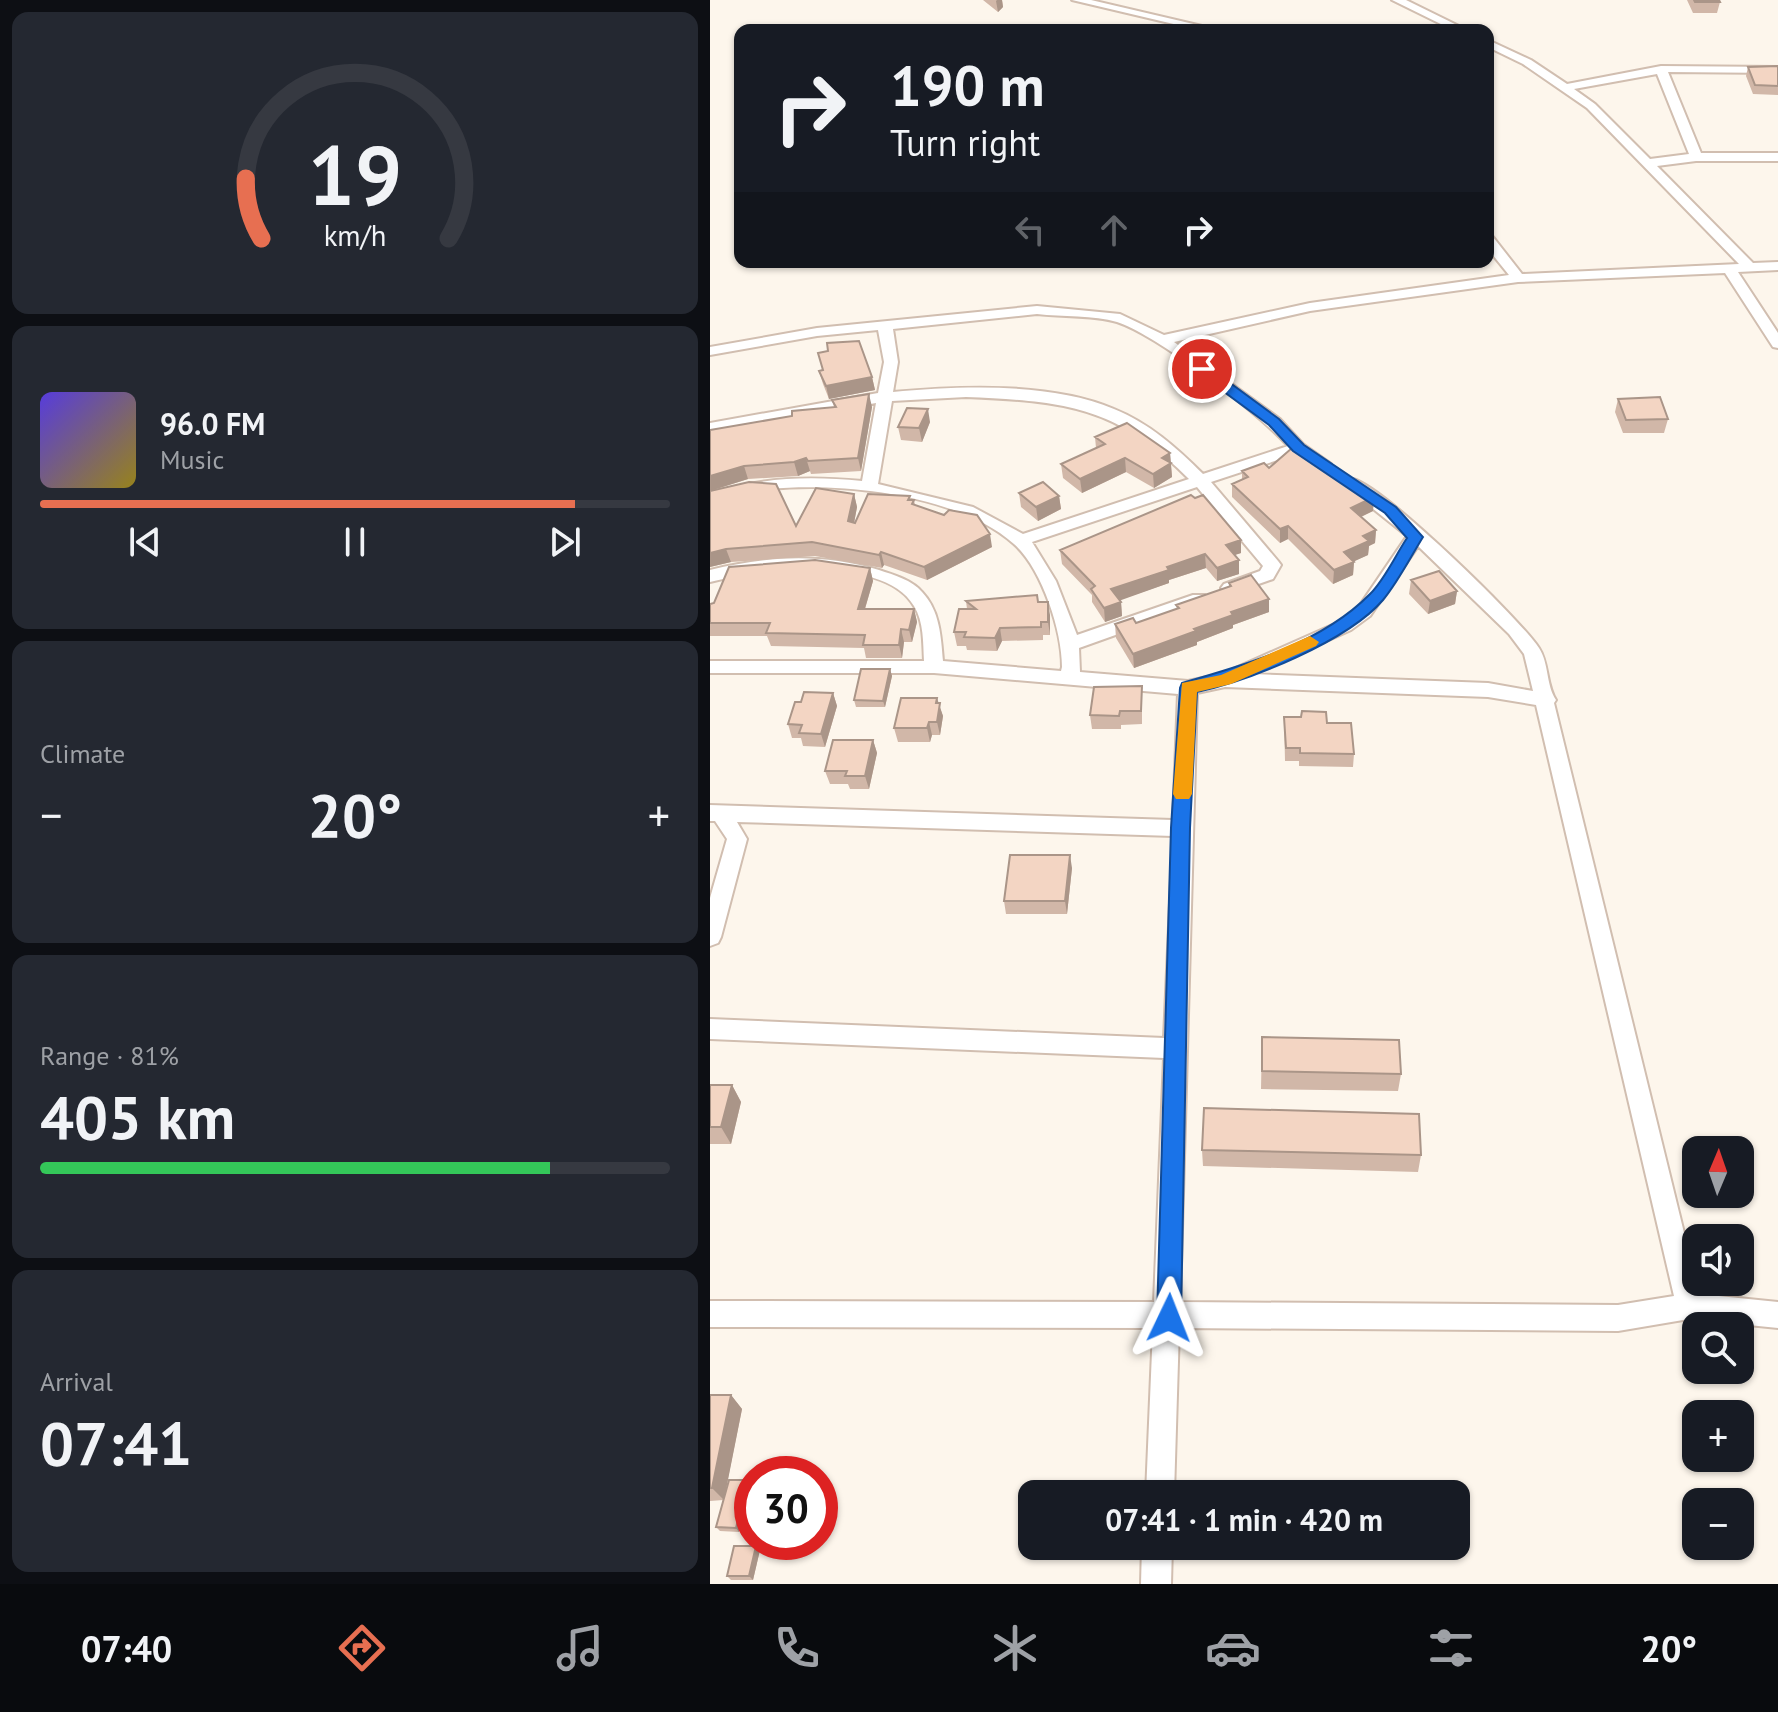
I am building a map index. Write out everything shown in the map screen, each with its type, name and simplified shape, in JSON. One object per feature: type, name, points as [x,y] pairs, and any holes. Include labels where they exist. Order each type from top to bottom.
[{"type":"street","points":[[1077,0],[1187,24]]},
{"type":"street","points":[[1402,1],[1450,24]]},
{"type":"street","points":[[1494,46],[1568,87],[1649,163],[1748,265]]},
{"type":"street","points":[[1568,87],[1661,69],[1778,70]]},
{"type":"street","points":[[1661,69],[1696,157]]},
{"type":"street","points":[[1649,163],[1696,157],[1778,157]]},
{"type":"street","points":[[1494,248],[1518,278]]},
{"type":"street","points":[[1162,340],[1310,307],[1518,278],[1778,266]]},
{"type":"street","points":[[1728,267],[1778,344]]},
{"type":"street","points":[[710,351],[817,332],[1019,311],[1055,310],[1120,318],[1162,340],[1274,422],[1298,448],[1379,501],[1525,642],[1533,653],[1547,700],[1689,1306]]},
{"type":"street","points":[[869,488],[891,362],[885,326]]},
{"type":"street","points":[[710,428],[886,397],[994,392],[1095,408],[1127,422],[1203,481],[1272,565],[1272,571],[1071,644]]},
{"type":"street","points":[[1021,540],[1298,448]]},
{"type":"street","points":[[710,499],[778,483],[869,488],[957,505],[1021,540],[1051,591],[1071,644],[1070,678]]},
{"type":"street","points":[[710,667],[934,667],[1188,688],[1225,680],[1354,619],[1378,596],[1415,537]]},
{"type":"street","points":[[710,576],[773,563],[805,562],[843,564],[890,580],[916,596],[928,617],[934,667]]},
{"type":"street","points":[[1225,680],[1488,690],[1547,700]]},
{"type":"street","points":[[1161,1480],[1169,1318],[1181,828],[1188,688]]},
{"type":"street","points":[[715,813],[1181,828]]},
{"type":"street","points":[[710,937],[737,839],[715,813]]},
{"type":"street","points":[[710,1028],[1177,1049]]},
{"type":"street","points":[[710,1314],[1169,1318],[1507,1316],[1582,1320],[1659,1314],[1689,1306],[1778,1315]]},
{"type":"street","points":[[1156,1584],[1157,1560]]},
{"type":"building","points":[[1719,0],[1720,2],[1695,2]]},
{"type":"building","points":[[1778,66],[1778,86],[1755,85],[1748,67]]},
{"type":"building","points":[[859,341],[872,377],[826,386],[819,371],[823,370],[818,353],[828,351],[827,343]]},
{"type":"building","points":[[869,394],[858,458],[808,461],[806,458],[794,462],[744,466],[710,476],[710,430],[792,416],[792,411],[836,407],[832,400]]},
{"type":"building","points":[[1660,397],[1668,419],[1626,420],[1618,399]]},
{"type":"building","points":[[907,408],[928,409],[919,428],[898,427]]},
{"type":"building","points":[[1127,423],[1170,453],[1162,458],[1171,463],[1153,474],[1125,458],[1080,479],[1061,464],[1105,444],[1095,437]]},
{"type":"building","points":[[1292,448],[1305,450],[1374,497],[1351,508],[1376,530],[1363,536],[1369,541],[1344,552],[1354,562],[1334,570],[1288,526],[1280,529],[1232,484],[1248,477],[1242,471],[1264,463],[1269,468]]},
{"type":"building","points":[[749,482],[776,484],[796,526],[816,488],[854,494],[848,521],[855,523],[868,494],[910,496],[908,500],[914,500],[912,504],[944,515],[949,510],[977,515],[990,534],[924,567],[881,552],[879,555],[812,542],[710,553],[710,491]]},
{"type":"building","points":[[1043,482],[1059,496],[1036,507],[1019,493]]},
{"type":"building","points":[[1191,495],[1195,498],[1203,495],[1241,540],[1226,545],[1239,560],[1217,568],[1205,554],[1167,567],[1169,570],[1111,589],[1121,602],[1104,608],[1091,589],[1095,586],[1060,550]]},
{"type":"building","points":[[815,560],[870,568],[858,609],[914,609],[909,630],[901,629],[899,645],[863,645],[865,635],[766,633],[770,623],[710,623],[710,604],[714,603],[729,567]]},
{"type":"building","points":[[1439,571],[1457,591],[1430,601],[1411,580]]},
{"type":"building","points":[[1251,575],[1269,599],[1133,654],[1115,624],[1133,618],[1136,623],[1179,608],[1176,605],[1231,586],[1229,583]]},
{"type":"building","points":[[1037,595],[1038,602],[1048,602],[1048,622],[1041,622],[1041,627],[1000,628],[995,638],[964,637],[966,632],[954,632],[959,609],[976,609],[966,601]]},
{"type":"building","points":[[861,669],[890,669],[883,701],[854,700]]},
{"type":"building","points":[[1142,686],[1141,711],[1120,711],[1119,716],[1090,715],[1094,687]]},
{"type":"building","points":[[804,692],[833,693],[821,734],[799,733],[802,725],[788,724],[795,702],[801,702]]},
{"type":"building","points":[[901,698],[937,698],[936,703],[940,703],[937,722],[929,722],[927,728],[894,728]]},
{"type":"building","points":[[1302,711],[1326,712],[1327,723],[1351,723],[1354,754],[1300,753],[1300,748],[1286,748],[1284,717],[1301,717]]},
{"type":"building","points":[[833,740],[873,740],[865,776],[845,776],[847,771],[825,771]]},
{"type":"building","points":[[1010,855],[1070,855],[1065,901],[1004,901]]},
{"type":"building","points":[[1262,1037],[1399,1040],[1401,1074],[1262,1071]]},
{"type":"building","points":[[710,1085],[732,1085],[721,1127],[710,1127]]},
{"type":"building","points":[[1204,1108],[1419,1114],[1421,1155],[1202,1150]]},
{"type":"building","points":[[710,1395],[731,1395],[712,1488],[710,1488]]},
{"type":"building","points":[[729,1480],[734,1480],[734,1528],[716,1527]]},
{"type":"building","points":[[734,1546],[734,1560],[753,1560],[749,1576],[727,1576]]},
{"type":"slow traffic","points":[[1183,794],[1188,688],[1225,680],[1310,642]]},
{"type":"route","points":[[1169,1318],[1181,828],[1188,688],[1225,680],[1345,626],[1364,612],[1378,596],[1415,537],[1379,501],[1298,448],[1274,422],[1202,369]]}]
